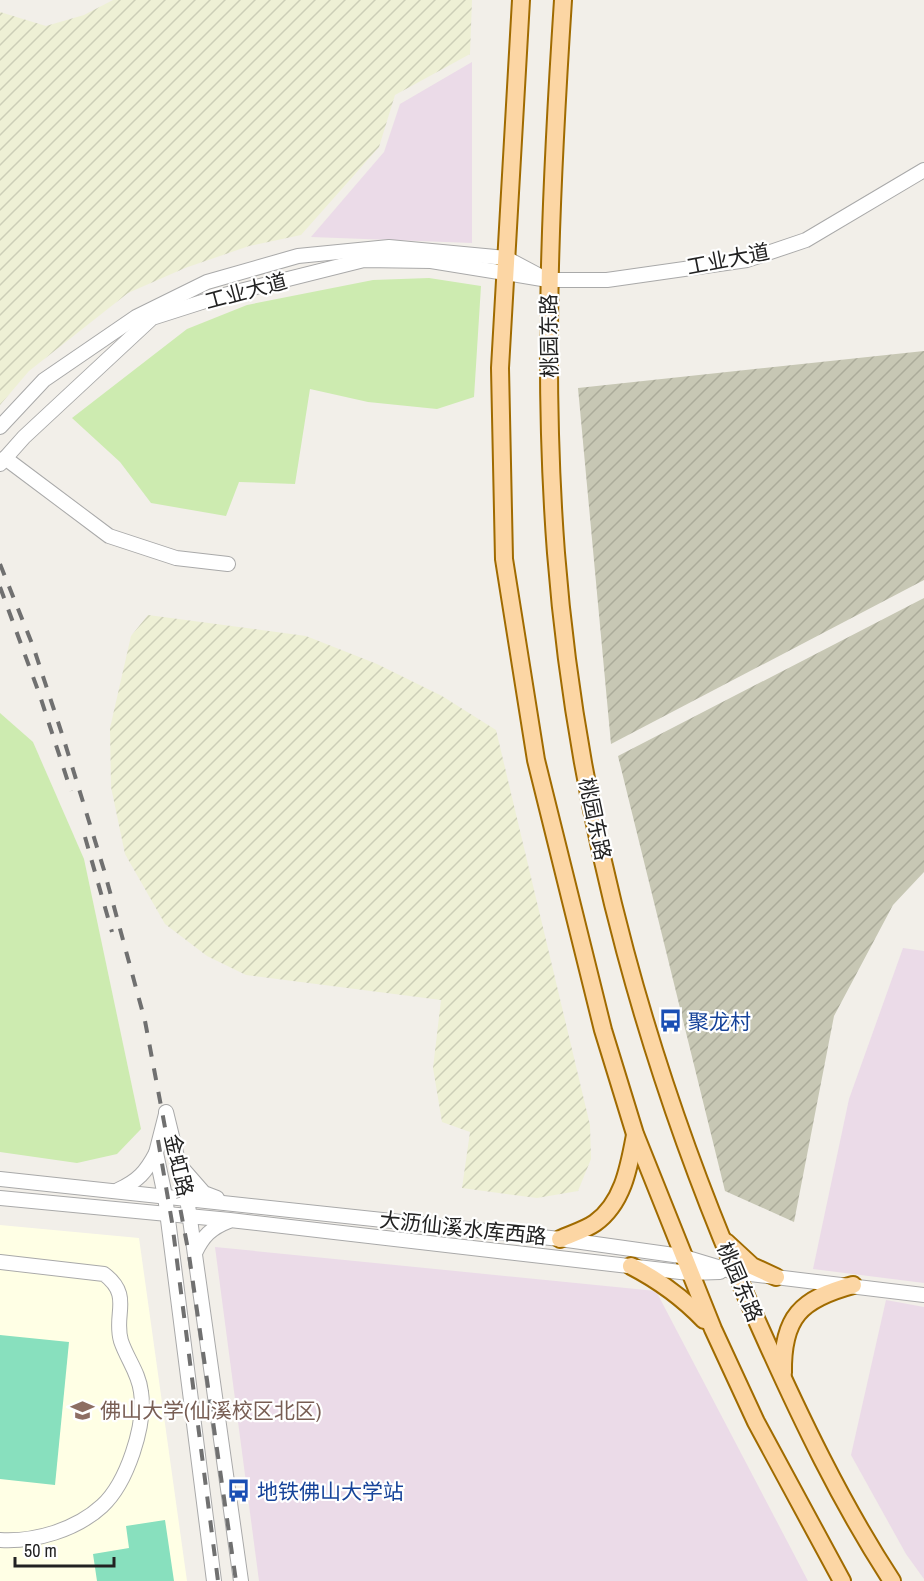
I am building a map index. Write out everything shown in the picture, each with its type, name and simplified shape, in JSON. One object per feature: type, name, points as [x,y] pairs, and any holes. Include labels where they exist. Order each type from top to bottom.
[{"type":"main road","name":"桃园东路","points":[[521,0],[500,368],[504,560],[536,760],[603,1030],[635,1134],[681,1256],[712,1329],[756,1422],[842,1581]]},
{"type":"main road","name":"桃园东路","points":[[563,0],[548,280],[556,554],[580,748],[612,896],[644,1022],[717,1227],[734,1272],[783,1380],[834,1482],[892,1581]]},
{"type":"main road","points":[[560,1239],[595,1223],[617,1198],[628,1169],[635,1134]]},
{"type":"main road","points":[[717,1227],[731,1249],[752,1266],[776,1277]]},
{"type":"main road","points":[[631,1266],[658,1280],[685,1300],[712,1329]]},
{"type":"main road","points":[[783,1380],[782,1346],[790,1323],[806,1304],[826,1293],[853,1285]]},
{"type":"street","name":"工业大道","points":[[2,421],[54,373],[136,317],[207,282],[298,256],[389,247],[506,266],[548,280],[607,279],[747,260],[806,240],[924,170]]},
{"type":"street","name":"工业大道","points":[[3,461],[24,436],[152,318],[224,295],[364,260],[431,261],[506,266]]},
{"type":"street","points":[[2,421],[24,436]]},
{"type":"street","points":[[3,461],[109,536],[176,558],[228,564]]},
{"type":"street","name":"金虹路","points":[[214,1581],[165,1196],[156,1153],[166,1112],[187,1198],[241,1581]]},
{"type":"street","points":[[116,1191],[135,1183],[147,1170],[156,1153]]},
{"type":"street","points":[[179,1163],[190,1180],[204,1193],[230,1203]]},
{"type":"street","name":"大沥仙溪水库西路","points":[[0,1179],[560,1239],[681,1256],[734,1272],[924,1294]]},
{"type":"street","points":[[0,1198],[230,1220],[688,1273],[734,1272]]},
{"type":"street","points":[[195,1253],[203,1237],[214,1227],[230,1220]]},
{"type":"street","points":[[0,1262],[104,1274],[115,1283],[120,1293],[121,1340],[139,1377],[142,1418],[134,1452],[103,1505],[78,1522],[42,1537],[0,1540]]},
{"type":"shaded area","points":[[113,0],[472,0],[470,54],[395,95],[379,147],[301,235],[249,246],[185,268],[128,293],[29,371],[0,405],[0,12],[46,26],[84,15]]},
{"type":"shaded area","points":[[472,62],[472,243],[311,237],[384,152],[400,104]]},
{"type":"shaded area","points":[[924,351],[924,580],[611,744],[578,388]]},
{"type":"shaded area","points":[[924,598],[924,872],[893,905],[834,1016],[794,1222],[725,1191],[618,756]]},
{"type":"shaded area","points":[[148,615],[306,636],[377,664],[442,696],[496,730],[590,1125],[591,1159],[578,1191],[537,1198],[462,1188],[470,1132],[442,1122],[433,1068],[441,1000],[246,975],[207,956],[165,924],[125,854],[111,787],[110,728],[131,636]]},
{"type":"shaded area","points":[[903,948],[924,951],[924,1283],[813,1269],[849,1099]]},
{"type":"shaded area","name":"佛山大学(仙溪校区北区)","points":[[0,1225],[139,1238],[187,1581],[0,1581]]},
{"type":"shaded area","points":[[215,1247],[656,1291],[808,1581],[259,1581]]},
{"type":"shaded area","points":[[886,1300],[924,1307],[924,1579],[906,1554],[851,1455]]},
{"type":"green space","points":[[429,278],[481,286],[474,397],[437,409],[368,402],[310,389],[295,484],[239,482],[226,516],[151,503],[120,462],[72,418],[187,329],[247,305],[373,280]]},
{"type":"green space","points":[[0,713],[33,742],[84,859],[141,1129],[117,1154],[77,1163],[0,1152]]},
{"type":"green space","points":[[0,1335],[69,1342],[55,1485],[0,1479]]},
{"type":"green space","points":[[165,1520],[174,1581],[97,1581],[93,1554],[129,1548],[126,1526]]},
{"type":"railway","points":[[0,564],[33,646],[63,737],[104,870],[145,1021],[189,1255],[236,1581]]},
{"type":"railway","points":[[0,587],[39,693],[71,791]]},
{"type":"railway","points":[[85,837],[112,932]]},
{"type":"railway","points":[[158,1140],[172,1222],[218,1581]]},
{"type":"place","name":"聚龙村","points":[[670,1021]]},
{"type":"place","name":"佛山大学(仙溪校区北区)","points":[[82,1410]]},
{"type":"place","name":"地铁佛山大学站","points":[[239,1491]]}]
